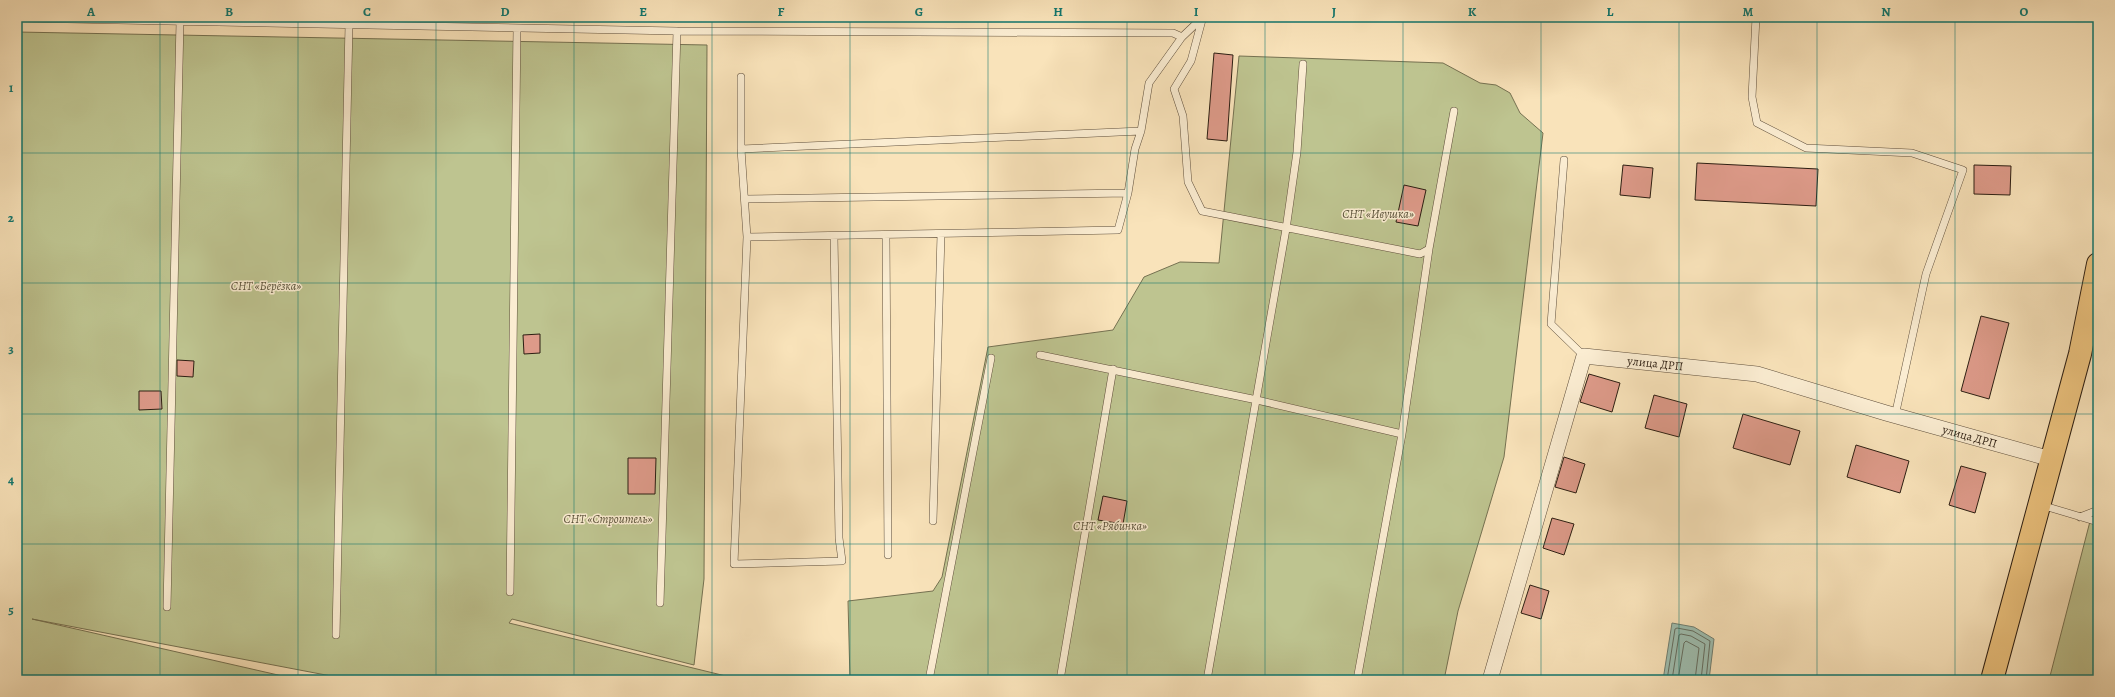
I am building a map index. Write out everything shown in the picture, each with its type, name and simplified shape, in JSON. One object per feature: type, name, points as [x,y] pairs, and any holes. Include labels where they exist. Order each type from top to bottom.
[{"type":"highway","points":[[1992,680],[2080,354],[2098,264]]},
{"type":"street","name":"улица ДРП","points":[[1584,356],[1757,374],[1895,416],[2051,459]]},
{"type":"street","points":[[1490,680],[1584,356]]},
{"type":"lane","points":[[1756,17],[1752,97],[1757,123],[1806,148],[1912,152],[1963,170],[1926,274],[1895,416]]},
{"type":"lane","points":[[17,18],[677,31],[1174,33],[1182,37]]},
{"type":"lane","points":[[747,238],[1118,230],[1128,193],[1134,149],[1141,132],[1149,83],[1182,37],[1202,19]]},
{"type":"lane","points":[[1202,19],[1191,60],[1174,89],[1183,116],[1188,182],[1202,211],[1286,229],[1420,254],[1429,249]]},
{"type":"lane","points":[[168,607],[180,21]]},
{"type":"lane","points":[[336,635],[349,24]]},
{"type":"lane","points":[[510,592],[517,28]]},
{"type":"lane","points":[[660,603],[677,31]]},
{"type":"lane","points":[[1207,680],[1286,229],[1297,152],[1303,64]]},
{"type":"lane","points":[[741,77],[741,149],[747,238],[734,564],[842,561],[839,530],[834,236]]},
{"type":"lane","points":[[1357,680],[1402,434],[1429,249],[1454,111]]},
{"type":"lane","points":[[741,149],[1141,132]]},
{"type":"lane","points":[[1564,160],[1550,324],[1584,356]]},
{"type":"lane","points":[[745,199],[1128,193]]},
{"type":"lane","points":[[933,521],[941,234]]},
{"type":"lane","points":[[886,235],[888,555]]},
{"type":"lane","points":[[1040,355],[1114,369],[1257,400],[1402,434]]},
{"type":"lane","points":[[929,680],[991,358]]},
{"type":"lane","points":[[1060,680],[1114,369]]},
{"type":"lane","points":[[2039,504],[2098,522]]},
{"type":"lane","points":[[2080,517],[2098,510]]},
{"type":"green space","name":"СНТ «Берёзка»","points":[[17,32],[707,45],[704,579],[694,665],[512,619],[509,623],[742,680],[352,680],[32,619],[300,680],[17,680]]},
{"type":"green space","points":[[1239,56],[1443,63],[1480,83],[1496,85],[1510,93],[1520,113],[1543,133],[1504,457],[1458,611],[1444,680],[850,680],[848,601],[933,591],[942,577],[988,347],[1113,330],[1144,277],[1180,262],[1219,263]]},
{"type":"green space","points":[[2098,501],[2098,680],[2049,680],[2095,502]]},
{"type":"water","points":[[1672,623],[1694,627],[1714,639],[1709,680],[1663,680]]},
{"type":"building","points":[[1214,53],[1233,55],[1227,141],[1207,139]]},
{"type":"building","points":[[1697,163],[1818,169],[1816,206],[1695,200]]},
{"type":"building","points":[[1623,165],[1653,168],[1650,198],[1620,195]]},
{"type":"building","points":[[1974,165],[2011,166],[2010,195],[1974,194]]},
{"type":"building","points":[[1404,185],[1426,190],[1418,226],[1396,222]]},
{"type":"building","points":[[1981,316],[2009,323],[1989,399],[1961,391]]},
{"type":"building","points":[[540,334],[540,353],[524,354],[523,335]]},
{"type":"building","points":[[177,360],[194,361],[193,377],[177,376]]},
{"type":"building","points":[[1589,374],[1620,383],[1612,412],[1580,402]]},
{"type":"building","points":[[139,391],[161,391],[162,409],[139,410]]},
{"type":"building","points":[[1654,395],[1687,404],[1679,437],[1645,428]]},
{"type":"building","points":[[1743,414],[1800,431],[1790,465],[1733,448]]},
{"type":"building","points":[[1856,445],[1909,461],[1900,493],[1847,477]]},
{"type":"building","points":[[1564,457],[1585,464],[1576,493],[1555,487]]},
{"type":"building","points":[[628,458],[656,458],[655,494],[628,494]]},
{"type":"building","points":[[1961,466],[1986,473],[1975,513],[1949,505]]},
{"type":"building","points":[[1103,496],[1127,501],[1123,524],[1098,520]]},
{"type":"building","points":[[1552,518],[1574,524],[1564,555],[1543,548]]},
{"type":"building","points":[[1530,585],[1549,591],[1541,619],[1521,613]]},
{"type":"park label","name":"СНТ «Ивушка»","points":[[1378,214]]},
{"type":"park label","name":"СНТ «Строитель»","points":[[608,519]]},
{"type":"park label","name":"СНТ «Рябинка»","points":[[1110,526]]}]
